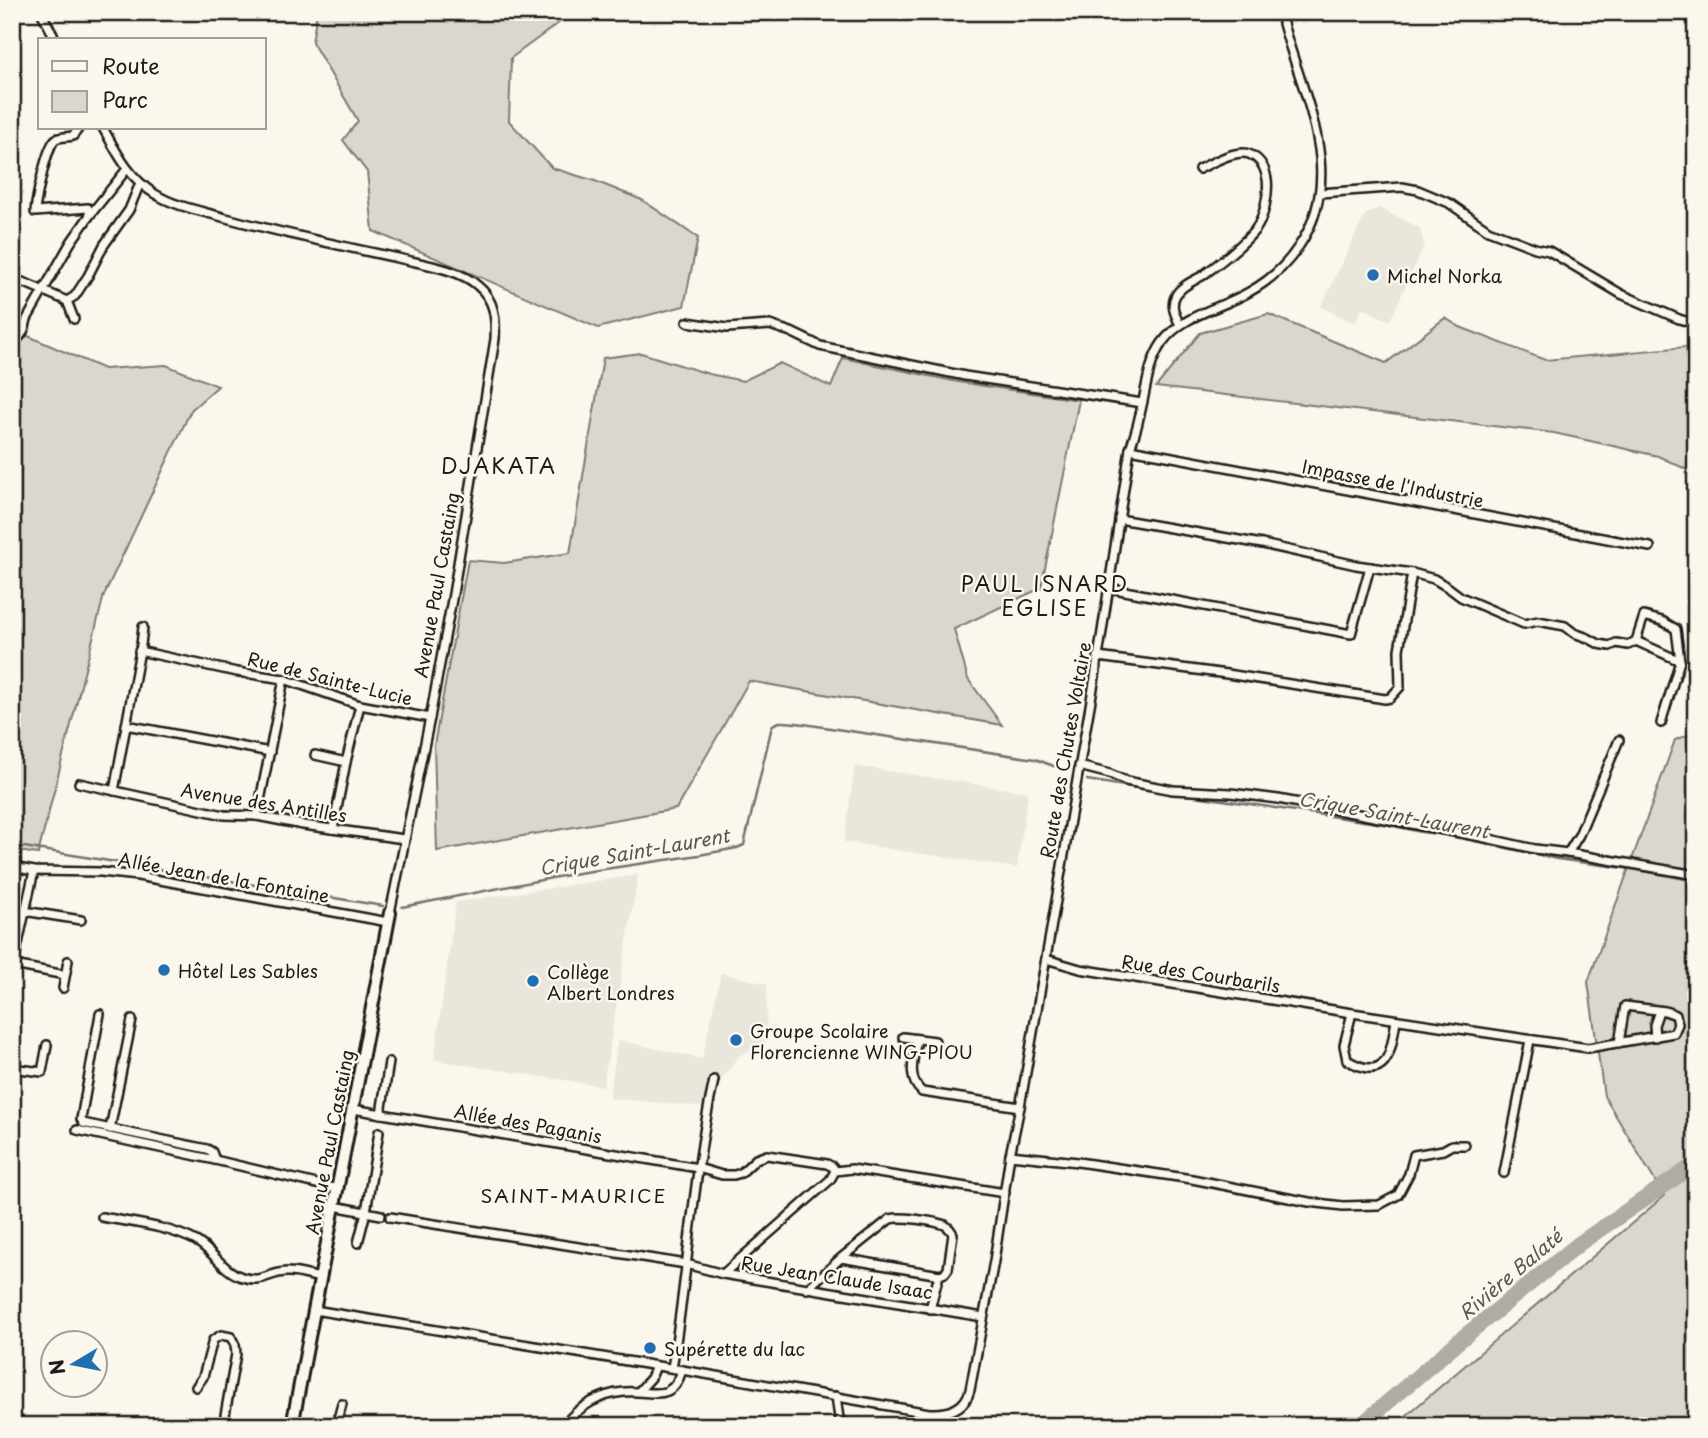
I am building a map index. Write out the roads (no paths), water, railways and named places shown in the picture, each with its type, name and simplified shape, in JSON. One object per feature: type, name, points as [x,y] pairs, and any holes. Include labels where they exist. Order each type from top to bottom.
[{"type":"street","points":[[40,12],[55,38]]},
{"type":"street","name":"Route des Chutes Voltaire","points":[[836,1396],[939,1414],[961,1406],[968,1398],[1098,657],[1130,449],[1146,384],[1163,342],[1180,325],[1248,293],[1266,281],[1284,266],[1306,236],[1315,217],[1320,192],[1320,151],[1306,92],[1284,33],[1280,12]]},
{"type":"street","points":[[78,130],[73,136],[56,139],[50,145],[35,212],[88,208],[90,215]]},
{"type":"street","name":"Avenue Paul Castaing","points":[[104,130],[127,169],[140,183],[171,203],[447,271],[471,280],[492,303],[496,325],[453,594],[292,1426]]},
{"type":"street","points":[[1180,325],[1173,310],[1174,298],[1179,290],[1204,275],[1256,229],[1267,200],[1268,183],[1264,166],[1250,154],[1240,152],[1199,169]]},
{"type":"street","points":[[12,342],[19,339],[25,329],[27,319],[71,242],[127,169]]},
{"type":"street","points":[[67,301],[75,296],[129,210],[140,183]]},
{"type":"street","points":[[1320,192],[1402,187],[1418,190],[1449,203],[1488,230],[1549,251],[1621,294],[1696,324]]},
{"type":"street","points":[[12,291],[23,282],[67,301],[74,319]]},
{"type":"street","points":[[687,322],[727,328],[770,324],[821,346],[965,376],[1142,403]]},
{"type":"street","name":"Impasse de l'Industrie","points":[[1130,449],[1650,547]]},
{"type":"street","points":[[1119,519],[1262,544],[1370,568],[1412,573],[1434,579],[1450,587],[1461,597],[1524,624],[1538,621],[1565,626],[1574,634],[1599,644],[1628,645],[1636,641],[1644,616],[1662,621],[1676,629],[1680,661],[1661,723]]},
{"type":"street","points":[[1109,588],[1351,634],[1370,568]]},
{"type":"street","points":[[1098,657],[1390,698],[1400,687],[1399,650],[1412,573]]},
{"type":"street","points":[[114,791],[143,627]]},
{"type":"street","points":[[1636,641],[1680,661]]},
{"type":"street","name":"Rue de Sainte-Lucie","points":[[139,651],[284,679],[360,705],[430,718]]},
{"type":"street","points":[[257,816],[284,679]]},
{"type":"street","points":[[333,829],[360,705]]},
{"type":"street","points":[[126,725],[270,752]]},
{"type":"street","points":[[1568,853],[1579,835],[1619,740]]},
{"type":"street","points":[[315,755],[346,762]]},
{"type":"street","points":[[1079,766],[1126,781],[1173,790],[1278,799],[1523,847],[1696,875]]},
{"type":"street","name":"Avenue des Antilles","points":[[79,783],[224,815],[257,816],[404,839]]},
{"type":"street","name":"Allée Jean de la Fontaine","points":[[12,867],[34,871],[101,872],[138,876],[389,918]]},
{"type":"street","points":[[34,871],[13,968],[65,975]]},
{"type":"street","points":[[24,911],[80,920]]},
{"type":"street","name":"Rue des Courbarils","points":[[1046,959],[1080,969],[1588,1048],[1655,1037]]},
{"type":"street","points":[[63,988],[68,961]]},
{"type":"street","points":[[1619,1043],[1625,1006],[1659,1011],[1676,1015],[1678,1024],[1674,1033],[1655,1037],[1654,1025],[1659,1011]]},
{"type":"street","points":[[1352,1013],[1344,1045],[1347,1060],[1359,1067],[1375,1068],[1387,1059],[1392,1047],[1396,1020]]},
{"type":"street","points":[[100,1014],[81,1119],[83,1123],[207,1149],[212,1152],[215,1160]]},
{"type":"street","points":[[110,1129],[132,1020]]},
{"type":"street","points":[[903,1037],[934,1041]]},
{"type":"street","points":[[917,1039],[912,1074],[915,1085],[922,1092],[1020,1107]]},
{"type":"street","points":[[1504,1173],[1530,1040]]},
{"type":"street","points":[[12,1068],[42,1072],[47,1045]]},
{"type":"street","points":[[381,1114],[389,1062]]},
{"type":"street","points":[[672,1368],[698,1168],[713,1080]]},
{"type":"street","name":"Allée des Paganis","points":[[353,1109],[698,1168],[722,1175],[741,1173],[756,1159],[767,1155],[827,1164],[835,1171],[852,1169],[1004,1192]]},
{"type":"street","points":[[77,1130],[338,1189]]},
{"type":"street","points":[[358,1243],[379,1132]]},
{"type":"street","points":[[1010,1154],[1192,1179],[1343,1206],[1379,1205],[1398,1195],[1409,1174],[1414,1155],[1443,1150],[1452,1145],[1465,1145]]},
{"type":"street","points":[[723,1274],[831,1180],[835,1171]]},
{"type":"street","name":"Rue Jean Claude Isaac","points":[[334,1206],[686,1264],[723,1274],[807,1289],[983,1317]]},
{"type":"street","points":[[103,1217],[169,1230],[188,1237],[210,1251],[231,1272],[244,1277],[258,1280],[290,1271],[320,1278]]},
{"type":"street","points":[[807,1289],[841,1258],[890,1219],[900,1217],[944,1225],[952,1231],[954,1237],[948,1269],[946,1273],[939,1275],[841,1258]]},
{"type":"street","points":[[930,1309],[939,1275]]},
{"type":"street","points":[[314,1310],[836,1396],[840,1426]]},
{"type":"street","points":[[196,1387],[203,1377],[213,1340],[221,1335],[231,1337],[236,1353],[223,1426]]},
{"type":"street","points":[[639,1391],[651,1378],[656,1366]]},
{"type":"street","points":[[563,1426],[590,1402],[604,1395],[668,1391],[677,1383],[682,1370]]},
{"type":"street","points":[[337,1426],[342,1404]]},
{"type":"waterway","name":"Crique Saint-Laurent","points":[[402,907],[744,845],[772,726],[777,723],[797,723],[1035,759],[1067,771]]},
{"type":"waterway","name":"Crique Saint-Laurent","points":[[1087,780],[1168,793]]},
{"type":"waterway","name":"Crique Saint-Laurent","points":[[1182,794],[1390,825],[1557,859],[1696,881]]},
{"type":"waterway","name":"Crique Saint-Laurent","points":[[12,845],[383,906]]},
{"type":"waterway","name":"Rivière Balaté","points":[[1360,1426],[1460,1340],[1580,1243],[1696,1166]]},
{"type":"place","name":"Michel Norka","points":[[1373,275]]},
{"type":"place","name":"Hôtel Les Sables","points":[[164,970]]},
{"type":"place","name":"Collège Albert Londres","points":[[533,981]]},
{"type":"place","name":"Groupe Scolaire Florencienne WING-PIOU","points":[[736,1040]]},
{"type":"place","name":"Supérette du lac","points":[[650,1348]]},
{"type":"district","name":"DJAKATA","points":[[499,465]]},
{"type":"district","name":"PAUL ISNARD EGLISE","points":[[1045,595]]},
{"type":"district","name":"SAINT-MAURICE","points":[[574,1195]]}]
